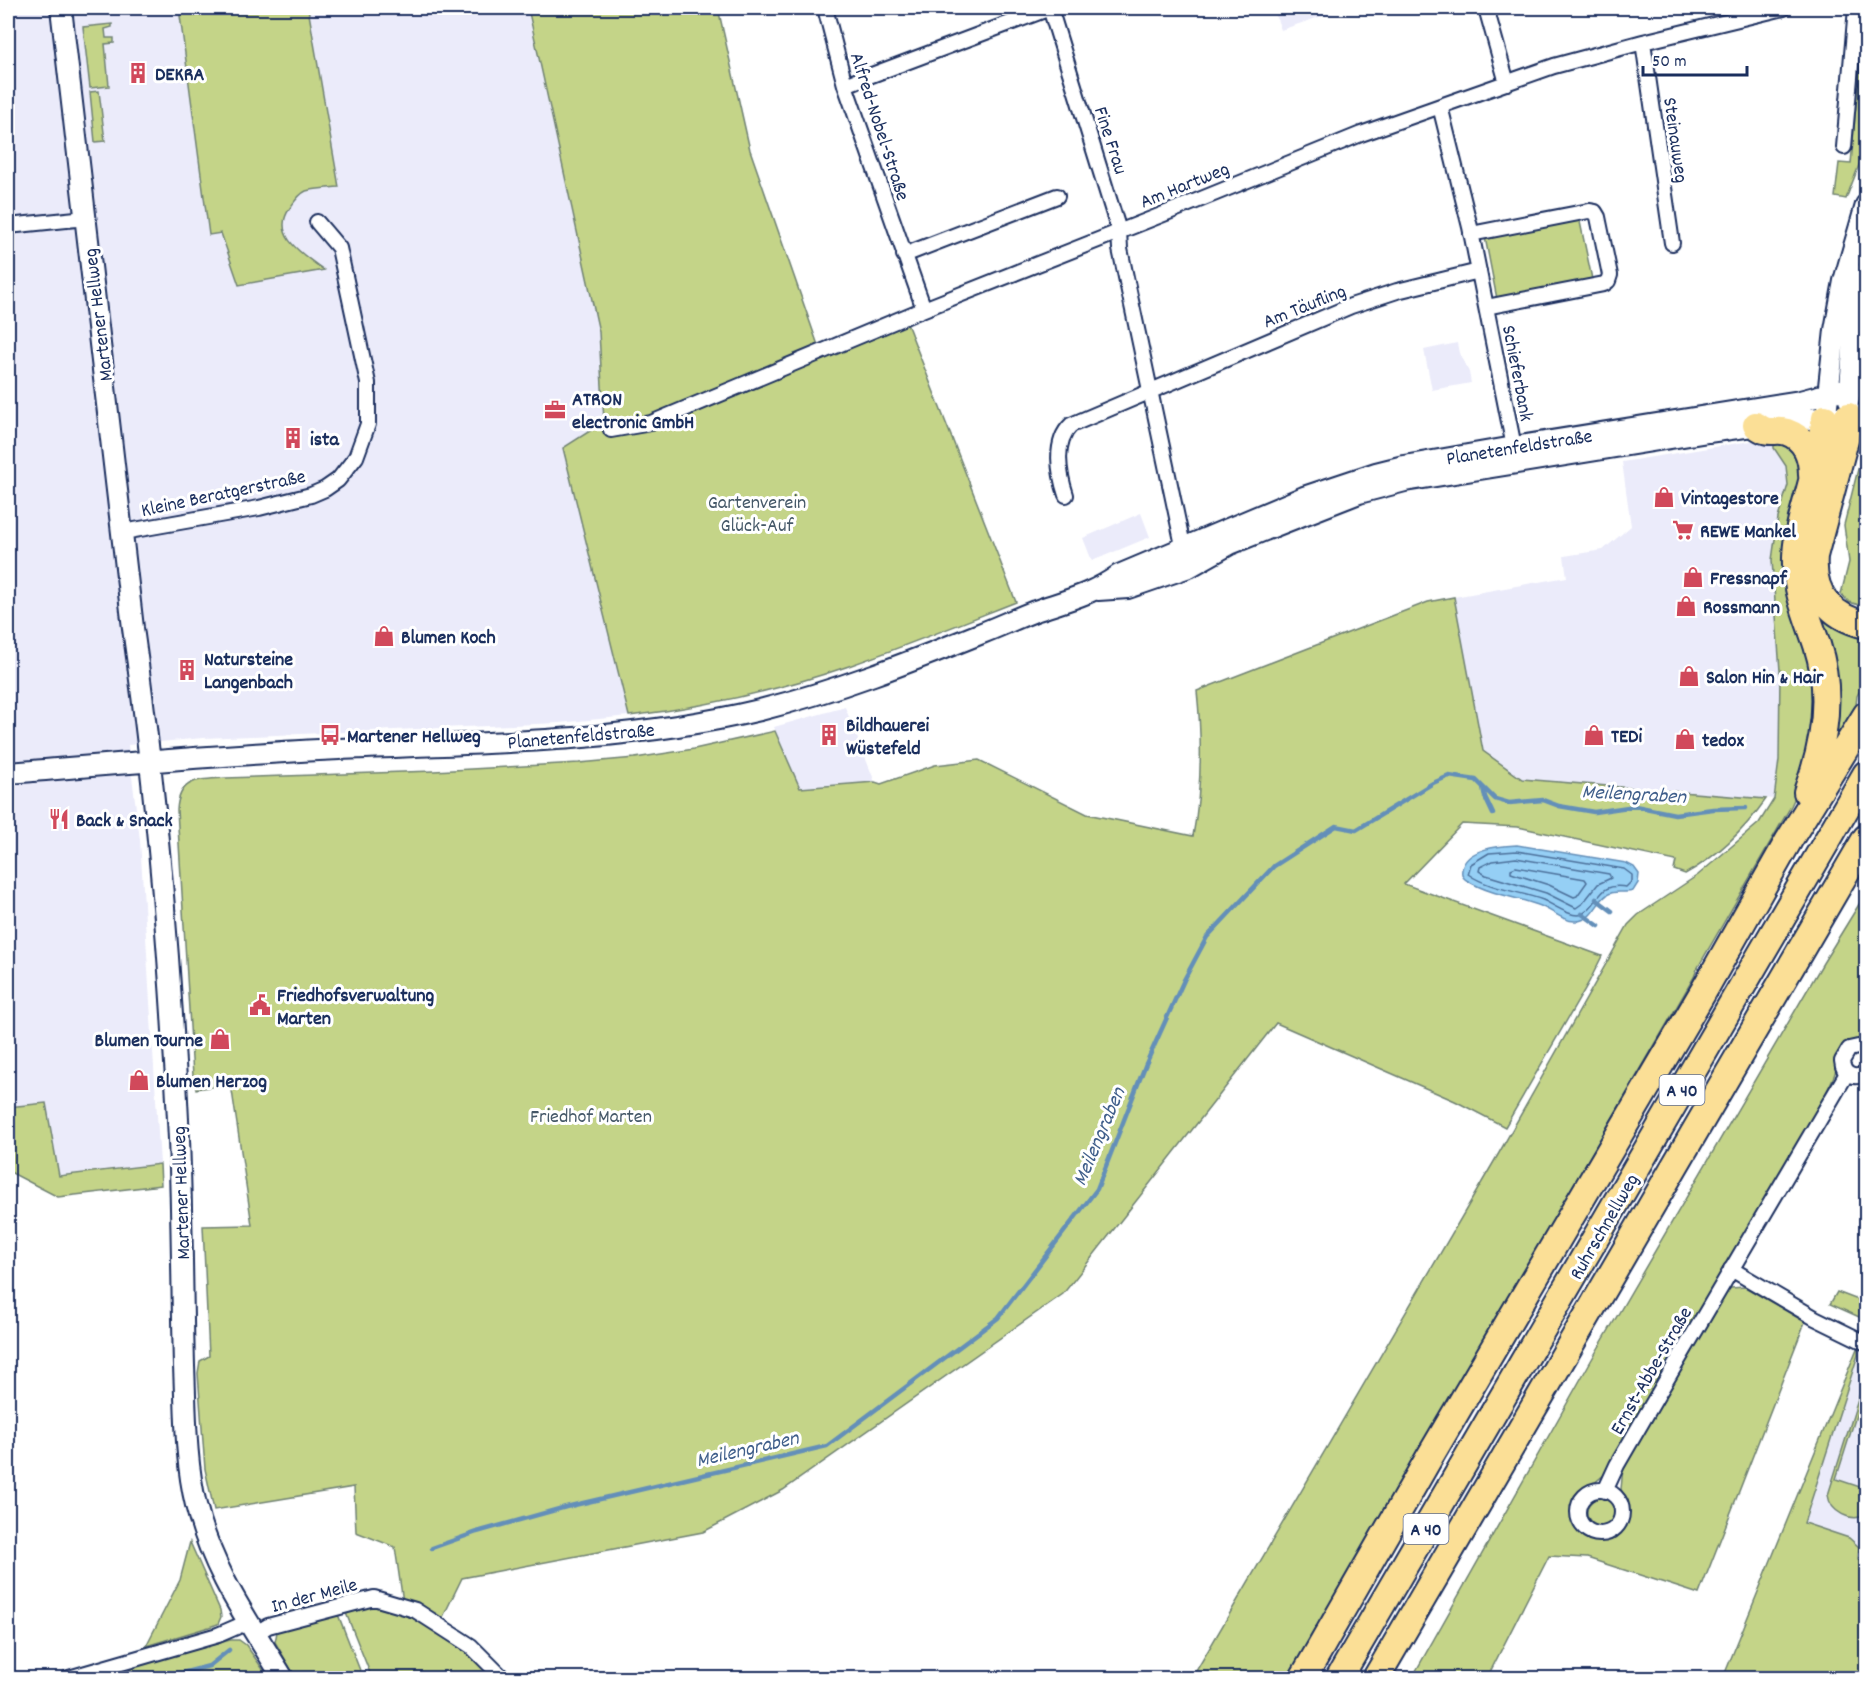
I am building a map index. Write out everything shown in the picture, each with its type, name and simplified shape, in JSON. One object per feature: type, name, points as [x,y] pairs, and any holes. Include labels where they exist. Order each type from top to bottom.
[{"type":"highway","points":[[1790,840],[1820,752],[1826,709],[1822,667],[1799,594],[1796,565],[1798,532],[1812,483],[1847,416]]},
{"type":"highway","points":[[1847,416],[1845,440],[1814,556],[1813,572],[1816,587],[1831,608],[1866,625]]},
{"type":"highway","points":[[1756,425],[1764,432],[1787,432],[1800,440],[1810,452],[1812,483]]},
{"type":"highway","points":[[1304,1678],[1790,840],[1866,715]]},
{"type":"highway","name":"Ruhrschnellweg","points":[[1339,1678],[1866,774]]},
{"type":"highway","name":"Ruhrschnellweg","points":[[1376,1678],[1866,838]]},
{"type":"highway","points":[[1395,1678],[1437,1575]]},
{"type":"street","name":"Martener Hellweg","points":[[61,8],[162,879],[178,1139],[189,1459],[196,1506],[221,1577],[283,1678]]},
{"type":"street","name":"Alfred-Nobel-Straße","points":[[825,8],[845,85],[924,309]]},
{"type":"street","points":[[845,85],[1050,8]]},
{"type":"street","name":"Fine Frau","points":[[1050,8],[1119,231],[1120,249],[1186,558]]},
{"type":"street","points":[[1486,8],[1507,83]]},
{"type":"street","name":"Am Hartweg","points":[[611,430],[651,423],[924,309],[1360,134],[1554,66],[1746,12],[1784,8]]},
{"type":"street","points":[[1844,147],[1856,8]]},
{"type":"street","name":"Steinauweg","points":[[1643,42],[1672,243]]},
{"type":"street","name":"Schieferbank","points":[[1440,106],[1471,234],[1514,447]]},
{"type":"street","points":[[904,255],[1057,196]]},
{"type":"street","points":[[1854,250],[1854,338],[1858,387],[1847,416],[1828,393],[1835,330],[1844,281],[1866,205]]},
{"type":"street","name":"Schieferbank","points":[[1471,234],[1588,210],[1595,212],[1598,216],[1610,275],[1608,281],[1604,284],[1486,307]]},
{"type":"street","points":[[8,226],[86,218]]},
{"type":"street","name":"Kleine Beratgerstraße","points":[[123,532],[249,510],[311,495],[338,480],[356,457],[368,424],[368,383],[339,248],[317,222]]},
{"type":"street","name":"Am Täufling","points":[[1151,393],[1275,337],[1351,306],[1397,291],[1479,271]]},
{"type":"street","points":[[1854,338],[1866,363]]},
{"type":"street","name":"Planetenfeldstraße","points":[[1186,558],[1304,497],[1349,481],[1404,466],[1800,401],[1858,387]]},
{"type":"street","points":[[1066,495],[1059,473],[1062,436],[1066,430],[1071,425],[1151,393]]},
{"type":"street","name":"Planetenfeldstraße","points":[[8,773],[330,749],[541,741],[608,735],[694,723],[760,710],[855,681],[1098,590],[1119,575],[1230,544],[1359,494],[1394,484],[1708,432],[1847,416]]},
{"type":"street","name":"Ernst-Abbe-Straße","points":[[1605,1491],[1617,1465],[1847,1073],[1842,1060],[1845,1052],[1858,1047],[1866,1050]]},
{"type":"street","points":[[1847,1073],[1854,1077],[1866,1073]]},
{"type":"street","points":[[1731,1269],[1815,1318],[1866,1343]]},
{"type":"street","name":"In der Meile","points":[[69,1678],[218,1635],[268,1626],[374,1598],[415,1610],[471,1646],[503,1678]]},
{"type":"shaded area","points":[[8,8],[527,8],[599,333],[614,416],[563,448],[629,716],[559,723],[203,738],[128,745],[140,840],[160,1164],[59,1176],[46,1103],[8,1107]]},
{"type":"shaded area","points":[[1273,8],[1346,8],[1281,30]]},
{"type":"shaded area","points":[[1457,343],[1471,383],[1432,390],[1424,350]]},
{"type":"shaded area","points":[[1751,441],[1774,441],[1774,448],[1786,466],[1788,477],[1788,485],[1778,518],[1772,560],[1780,671],[1779,760],[1774,799],[1522,779],[1483,751],[1454,597],[1567,577],[1564,556],[1603,550],[1631,526],[1622,462]]},
{"type":"shaded area","points":[[1141,513],[1150,537],[1092,561],[1083,538]]},
{"type":"shaded area","points":[[845,707],[875,782],[800,788],[774,727]]},
{"type":"shaded area","points":[[1858,1346],[1866,1350],[1866,1678],[1723,1678]]},
{"type":"green space","points":[[179,8],[308,8],[339,187],[310,190],[301,194],[290,208],[284,227],[292,244],[324,270],[239,285],[221,233],[209,235]]},
{"type":"green space","name":"Gartenverein Glück-Auf","points":[[528,8],[718,8],[750,150],[820,351],[906,321],[1016,602],[867,659],[793,684],[711,703],[629,716],[563,448],[604,422],[599,332]]},
{"type":"green space","points":[[112,24],[112,27],[105,29],[106,38],[114,38],[114,43],[105,44],[109,86],[90,88],[83,27]]},
{"type":"green space","points":[[1860,59],[1866,60],[1866,147],[1846,199],[1835,197],[1839,163],[1851,164]]},
{"type":"green space","points":[[99,91],[105,141],[95,142],[90,92]]},
{"type":"green space","points":[[1579,217],[1592,279],[1497,299],[1485,237]]},
{"type":"green space","points":[[1774,441],[1801,451],[1803,625],[1818,707],[1802,782],[1791,806],[1288,1678],[1192,1678],[1499,1153],[1628,925],[1638,915],[1698,875],[1759,823],[1774,799],[1779,760],[1780,671],[1772,560],[1778,518],[1788,485],[1786,466],[1774,448]]},
{"type":"green space","points":[[1866,456],[1866,607],[1849,602],[1841,594],[1849,562],[1844,525],[1858,469]]},
{"type":"green space","points":[[1810,588],[1866,632],[1866,679],[1857,696],[1856,705],[1827,753]]},
{"type":"green space","name":"Friedhof Marten","points":[[1454,597],[1483,751],[1522,779],[1766,799],[1730,841],[1709,859],[1685,874],[1674,870],[1676,861],[1518,827],[1462,824],[1404,884],[1602,956],[1505,1127],[1455,1101],[1276,1023],[1063,1294],[783,1490],[703,1532],[462,1578],[442,1619],[403,1602],[395,1547],[356,1532],[354,1487],[214,1510],[205,1469],[198,1373],[200,1361],[209,1356],[203,1226],[252,1225],[231,1084],[196,1089],[195,1076],[193,1076],[177,810],[182,791],[192,782],[226,778],[434,771],[579,763],[635,758],[694,749],[775,731],[800,788],[875,782],[881,784],[935,765],[979,760],[1087,814],[1193,836],[1200,764],[1197,691],[1428,602]]},
{"type":"green space","points":[[1866,893],[1866,1044],[1852,1041],[1839,1054],[1833,1078],[1815,1113],[1604,1475],[1587,1490],[1578,1506],[1575,1522],[1595,1539],[1608,1538],[1627,1520],[1621,1489],[1623,1468],[1723,1294],[1731,1288],[1745,1287],[1805,1322],[1699,1594],[1587,1558],[1549,1556],[1487,1678],[1412,1678],[1592,1359]]},
{"type":"green space","points":[[46,1103],[59,1176],[160,1164],[161,1185],[58,1197],[8,1171],[8,1107]]},
{"type":"green space","points":[[1837,1292],[1866,1303],[1866,1320],[1830,1304]]},
{"type":"green space","points":[[1858,1346],[1858,1355],[1804,1523],[1849,1538],[1859,1547],[1858,1559],[1866,1562],[1866,1678],[1723,1678]]},
{"type":"green space","points":[[1862,1387],[1866,1388],[1866,1404],[1860,1403],[1836,1479],[1866,1489],[1866,1515],[1854,1518],[1837,1511],[1828,1495]]},
{"type":"green space","points":[[1601,1498],[1611,1502],[1615,1512],[1611,1522],[1601,1526],[1591,1522],[1587,1512],[1591,1502]]},
{"type":"green space","points":[[190,1542],[221,1617],[218,1624],[146,1646],[180,1580]]},
{"type":"green space","points":[[370,1606],[402,1613],[461,1645],[487,1669],[489,1678],[372,1678],[346,1613],[348,1609]]},
{"type":"green space","points":[[335,1613],[339,1617],[363,1678],[296,1678],[275,1642],[277,1632],[283,1625]]},
{"type":"green space","points":[[230,1640],[239,1640],[246,1645],[269,1678],[124,1678],[133,1667]]},
{"type":"water","points":[[1517,845],[1626,863],[1634,867],[1639,874],[1638,883],[1633,891],[1610,893],[1586,918],[1571,921],[1538,905],[1485,889],[1463,877],[1462,872],[1469,857],[1484,850]]},
{"type":"waterway","name":"Meilengraben","points":[[432,1548],[477,1532],[566,1507],[827,1446],[998,1318],[1097,1189],[1145,1066],[1184,980],[1207,937],[1274,866],[1336,826],[1356,830],[1433,783],[1449,776],[1476,780],[1495,799],[1509,803],[1543,800],[1559,806],[1594,812],[1635,806],[1675,814],[1746,808]]},
{"type":"waterway","points":[[1483,787],[1493,814]]},
{"type":"waterway","points":[[1596,899],[1612,911]]},
{"type":"waterway","points":[[1582,914],[1599,926]]},
{"type":"waterway","points":[[163,1678],[209,1666],[229,1650]]},
{"type":"place","name":"DEKRA","points":[[138,73]]},
{"type":"place","name":"ATRON electronic GmbH","points":[[555,410]]},
{"type":"place","name":"ista","points":[[293,438]]},
{"type":"place","name":"Vintagestore","points":[[1664,497]]},
{"type":"place","name":"REWE Mankel","points":[[1683,530]]},
{"type":"place","name":"Fressnapf","points":[[1693,577]]},
{"type":"place","name":"Rossmann","points":[[1686,606]]},
{"type":"place","name":"Blumen Koch","points":[[384,636]]},
{"type":"place","name":"Natursteine Langenbach","points":[[187,670]]},
{"type":"place","name":"Salon Hin & Hair","points":[[1689,676]]},
{"type":"place","name":"Martener Hellweg","points":[[330,735]]},
{"type":"place","name":"Bildhauerei Wüstefeld","points":[[829,735]]},
{"type":"place","name":"TEDi","points":[[1594,735]]},
{"type":"place","name":"tedox","points":[[1685,739]]},
{"type":"place","name":"Back & Snack","points":[[59,819]]},
{"type":"place","name":"Friedhofsverwaltung Marten","points":[[260,1005]]},
{"type":"place","name":"Blumen Tourne","points":[[220,1039]]},
{"type":"place","name":"Blumen Herzog","points":[[139,1080]]}]
